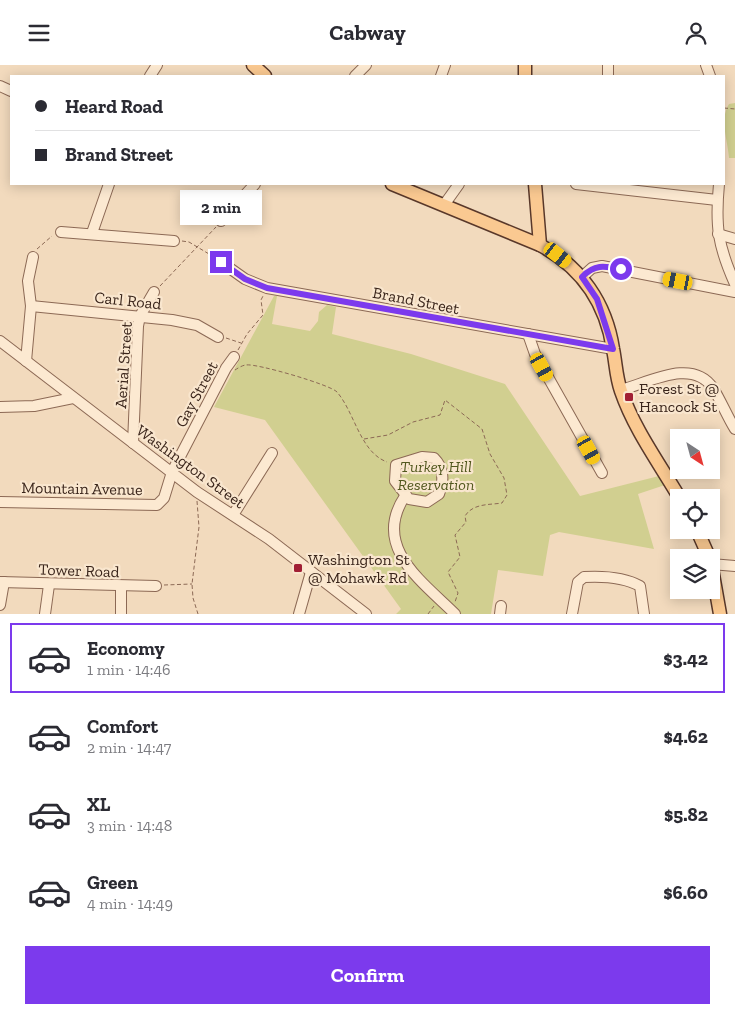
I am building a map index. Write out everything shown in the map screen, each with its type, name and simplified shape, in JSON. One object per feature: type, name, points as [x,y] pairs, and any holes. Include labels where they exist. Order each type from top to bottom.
[{"type":"main road","points":[[253,65],[265,75]]},
{"type":"main road","points":[[394,185],[540,245],[558,255],[582,277],[597,299],[613,349],[620,390],[629,412],[674,489]]},
{"type":"main road","points":[[534,185],[540,245]]},
{"type":"main road","points":[[717,599],[720,614]]},
{"type":"street","points":[[356,75],[366,65]]},
{"type":"street","points":[[92,233],[109,185]]},
{"type":"street","points":[[221,221],[254,185]]},
{"type":"street","points":[[444,205],[458,185]]},
{"type":"street","points":[[585,185],[717,200]]},
{"type":"street","points":[[719,185],[717,200],[718,234],[721,250],[735,284]]},
{"type":"street","points":[[61,232],[174,241]]},
{"type":"street","points":[[718,234],[735,239]]},
{"type":"street","points":[[26,361],[31,306],[28,281],[33,257]]},
{"type":"street","name":"Brand Street","points":[[221,262],[245,279],[267,288],[613,349]]},
{"type":"street","points":[[582,277],[592,268],[602,266],[735,292]]},
{"type":"street","name":"Aerial Street","points":[[133,443],[137,339],[140,316],[154,292]]},
{"type":"street","name":"Carl Road","points":[[31,306],[140,316],[191,324],[223,338]]},
{"type":"street","points":[[528,334],[534,353],[602,473]]},
{"type":"street","name":"Washington Street","points":[[0,341],[196,491],[269,539],[366,614]]},
{"type":"street","name":"Gay Street","points":[[172,472],[226,367],[234,357]]},
{"type":"street","points":[[620,390],[667,375],[686,373],[700,375],[712,387],[735,429]]},
{"type":"street","points":[[0,407],[34,406],[73,398]]},
{"type":"street","points":[[233,515],[272,453]]},
{"type":"street","points":[[422,457],[434,458],[440,465],[442,472],[441,489],[436,498],[420,503],[405,496],[395,481],[396,465],[422,457]]},
{"type":"street","name":"Mountain Avenue","points":[[0,502],[157,505],[164,498],[172,472]]},
{"type":"street","points":[[405,496],[396,512],[396,547],[400,556],[415,575],[453,611]]},
{"type":"street","points":[[720,564],[735,567]]},
{"type":"street","points":[[299,614],[311,572]]},
{"type":"street","points":[[572,614],[578,582],[584,577],[597,576],[634,582],[640,586],[644,614]]},
{"type":"street","points":[[0,605],[2,582]]},
{"type":"street","name":"Tower Road","points":[[2,582],[121,587],[156,586]]},
{"type":"street","points":[[45,614],[49,585]]},
{"type":"street","points":[[121,587],[121,614]]},
{"type":"path","points":[[154,292],[221,221]]},
{"type":"path","points":[[33,257],[43,241],[61,232]]},
{"type":"path","points":[[174,241],[189,242],[221,262]]},
{"type":"path","points":[[234,357],[263,315],[261,299],[267,288]]},
{"type":"path","points":[[223,338],[242,343]]},
{"type":"path","points":[[226,367],[233,371],[246,365],[276,370],[335,389],[346,403],[370,450],[379,459],[396,465]]},
{"type":"path","points":[[364,439],[388,435],[413,422],[440,415],[445,400],[482,429],[490,454],[504,477],[507,495],[502,503],[480,505],[468,511],[465,515],[466,522],[455,535],[460,557],[448,572],[458,593],[453,611]]},
{"type":"path","points":[[196,491],[199,527],[192,584],[193,598],[198,614]]},
{"type":"path","points":[[156,586],[192,584]]},
{"type":"green space","points":[[735,103],[735,158],[729,158],[725,130],[726,110],[729,104]]},
{"type":"green space","name":"Turkey Hill Reservation","points":[[274,296],[277,296],[272,324],[310,331],[318,321],[319,312],[327,305],[336,307],[332,334],[411,354],[505,384],[580,496],[659,476],[665,485],[638,494],[654,549],[559,532],[550,535],[543,576],[498,570],[491,614],[396,614],[401,609],[265,420],[214,407]]},
{"type":"place","name":"Forest St @ Hancock St","points":[[629,397]]},
{"type":"place","name":"Washington St @ Mohawk Rd","points":[[298,568]]},
{"type":"route","points":[[221,262],[245,279],[267,288],[613,349],[597,299],[582,277],[592,268],[598,266],[621,269]]}]
